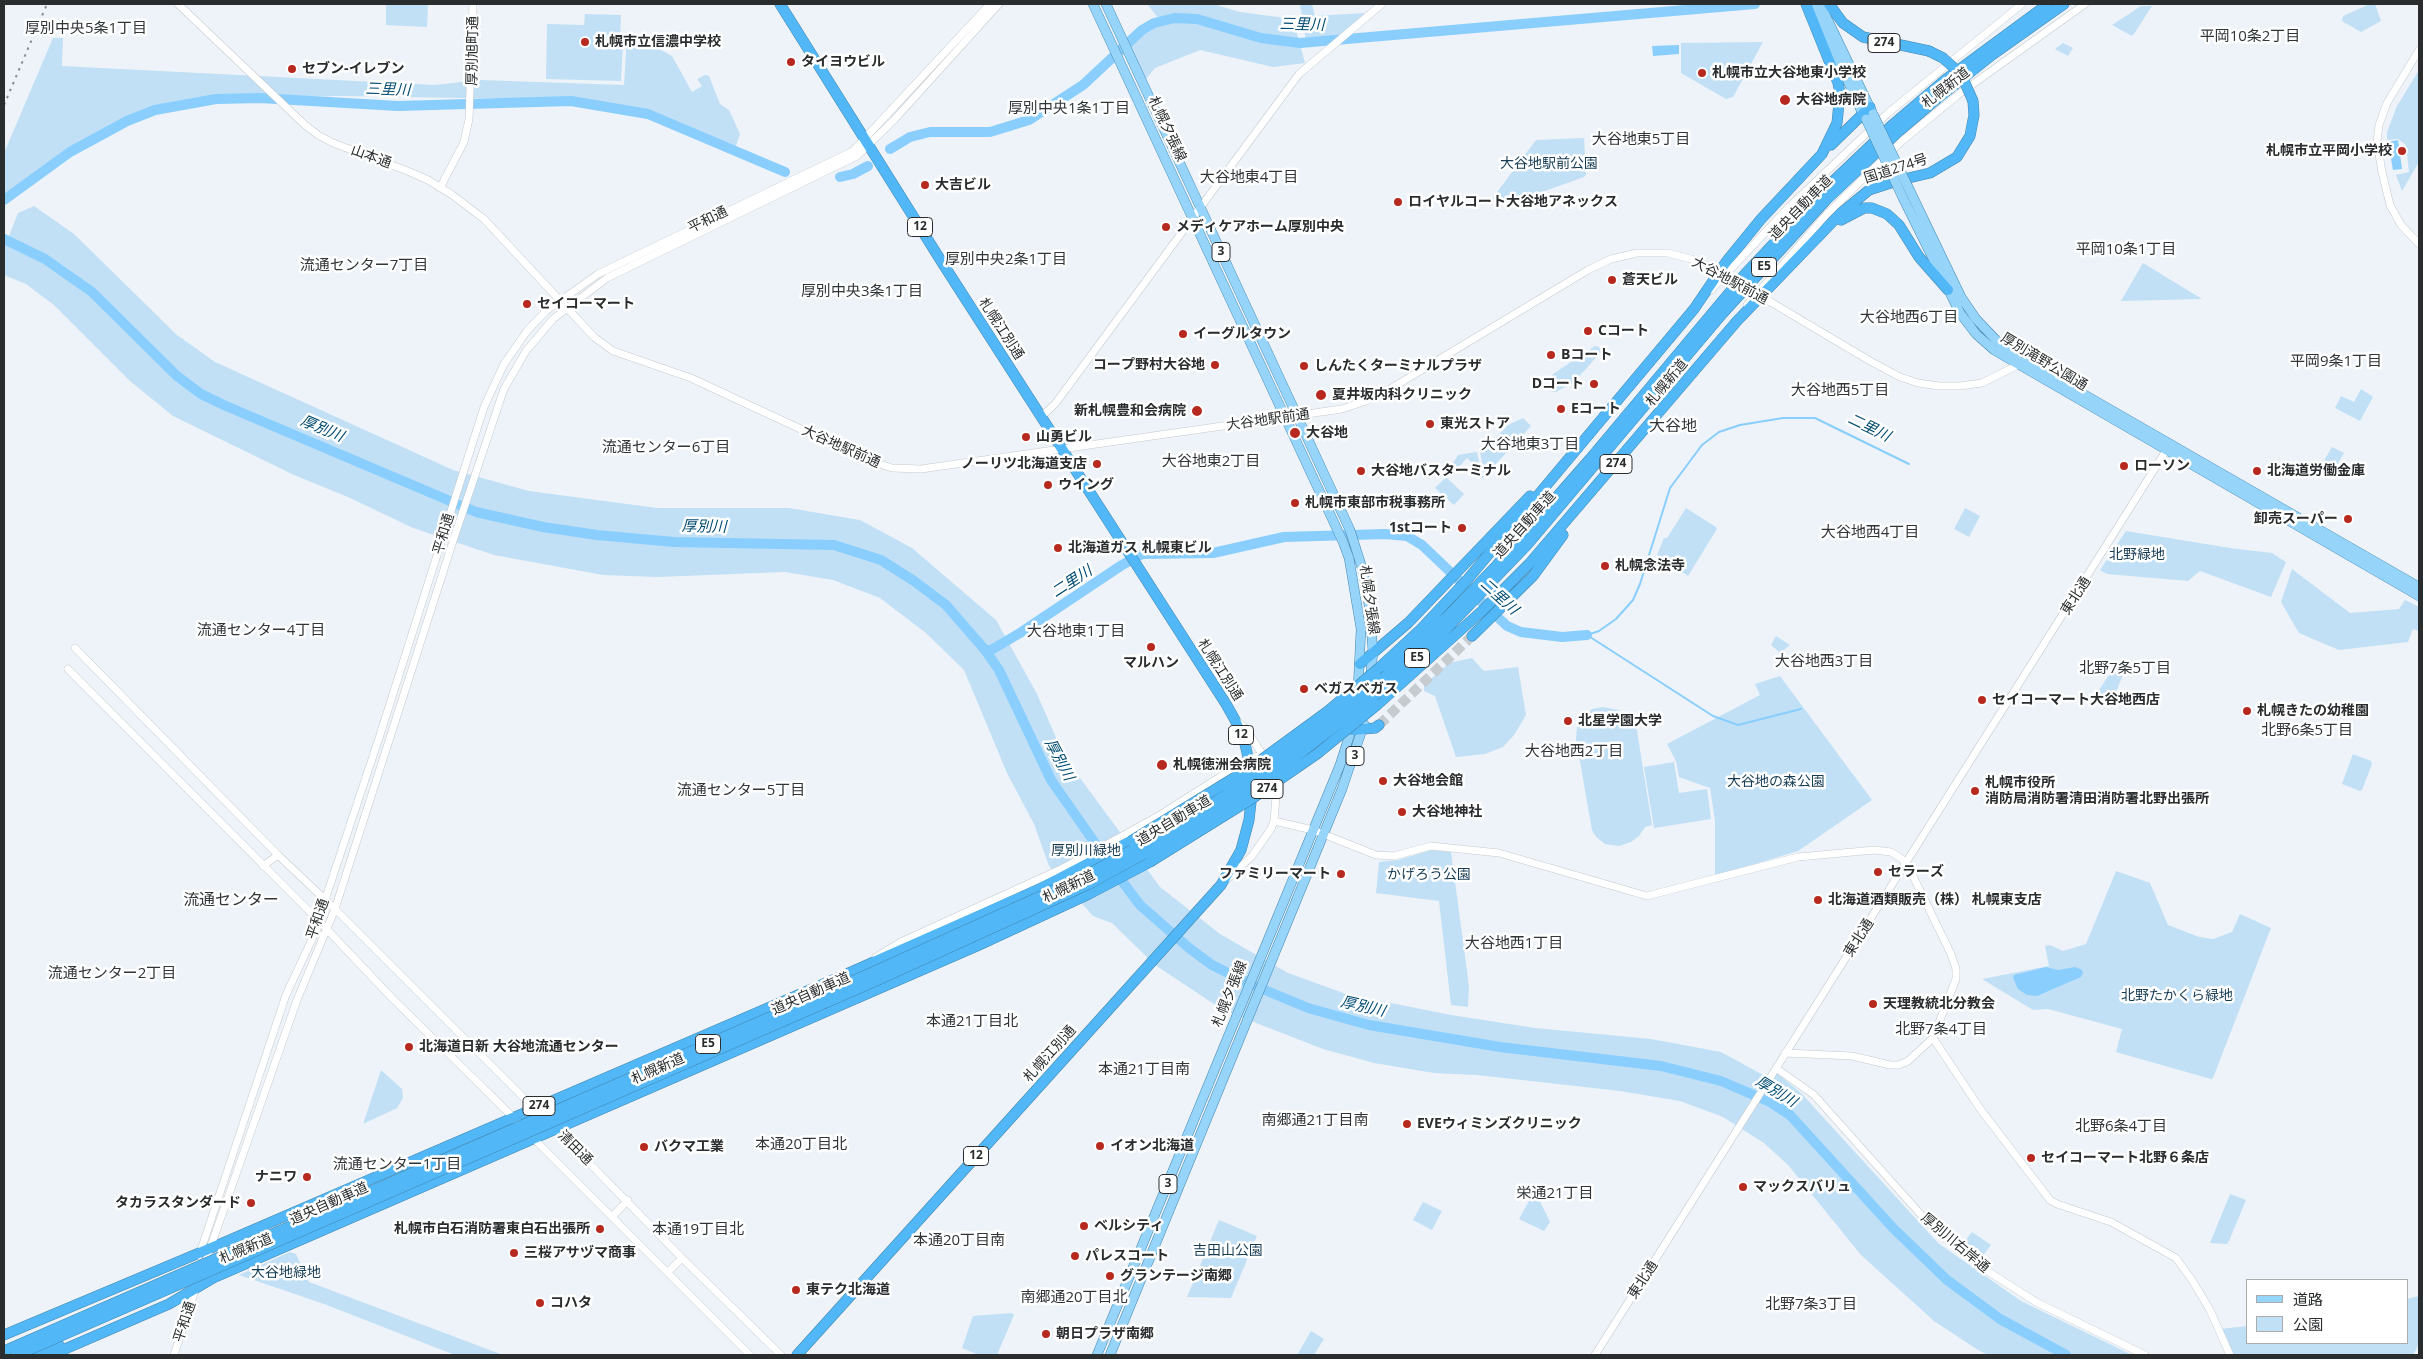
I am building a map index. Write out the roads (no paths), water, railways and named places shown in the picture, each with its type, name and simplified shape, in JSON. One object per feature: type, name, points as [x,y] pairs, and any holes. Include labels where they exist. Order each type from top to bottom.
[{"type":"highway","name":"札幌江別通","points":[[780,4],[1235,720],[1250,758],[1252,785],[1246,833],[1233,866],[1221,885],[797,1355]]},
{"type":"highway","name":"国道274号","points":[[1737,321],[1851,204],[1869,190],[1900,180],[1930,174],[1957,157],[1970,136],[1974,115],[1973,101],[1967,83],[1961,74],[1943,58],[1929,51],[1863,38],[1844,23],[1806,4]]},
{"type":"highway","points":[[1988,46],[2037,4]]},
{"type":"highway","name":"道央自動車道","points":[[1500,568],[1720,303],[1787,228],[1890,126],[1988,46],[2048,4]]},
{"type":"highway","name":"道央自動車道","points":[[16,1355],[886,977],[1089,884],[1202,822],[1264,780],[1340,724],[1378,693],[1565,502],[1723,313],[1821,206],[1892,137],[1938,98],[1992,55],[2064,4]]},
{"type":"highway","name":"国道274号","points":[[1694,309],[1726,262],[1761,219],[1822,154],[1837,123],[1840,93],[1820,10]]},
{"type":"highway","points":[[1822,154],[1868,113]]},
{"type":"highway","points":[[1819,235],[1851,212],[1864,208],[1880,210],[1899,225],[1919,256],[1948,290]]},
{"type":"highway","name":"札幌新道","points":[[4,1336],[114,1288],[199,1254],[854,970],[1072,872],[1183,812],[1306,728],[1380,667],[1422,629],[1463,584],[1694,309]]},
{"type":"highway","name":"札幌新道","points":[[42,1354],[169,1304],[213,1278],[901,980],[1089,894],[1200,833],[1317,754],[1377,705],[1487,607],[1529,564],[1598,486],[1737,321]]},
{"type":"highway","points":[[1360,664],[1408,623],[1570,457]]},
{"type":"highway","name":"274","points":[[1472,636],[1495,616],[1533,576],[1598,486]]},
{"type":"highway","name":"道央自動車道","points":[[4,1351],[864,976],[1083,877],[1198,812],[1250,779],[1334,717],[1452,618]]},
{"type":"highway","points":[[1352,730],[1376,728],[1379,725]]},
{"type":"highway","points":[[4,1343],[101,1301],[114,1288]]},
{"type":"main road","name":"札幌夕張線","points":[[1093,4],[1338,529],[1349,558],[1361,631],[1357,706],[1352,730],[1313,830],[1097,1355]]},
{"type":"main road","name":"札幌夕張線","points":[[1106,4],[1350,530],[1366,590],[1373,654],[1363,729],[1323,835],[1110,1355]]},
{"type":"main road","name":"厚別滝野公園通","points":[[1813,4],[1820,10],[1906,193],[1948,290],[1960,313],[1976,334],[1994,350],[2022,363],[2419,587]]},
{"type":"main road","name":"厚別滝野公園通","points":[[1906,193],[1968,308],[1996,340],[2022,363]]},
{"type":"main road","name":"厚別滝野公園通","points":[[2169,447],[2419,596]]},
{"type":"street","name":"山本通","points":[[178,4],[305,125],[333,143],[410,172],[440,188],[484,219],[566,307]]},
{"type":"street","name":"厚別旭町通","points":[[440,188],[464,142],[472,99],[473,4]]},
{"type":"street","name":"平和通","points":[[174,1355],[195,1289],[297,1000],[335,909],[472,481],[504,389],[534,340],[566,307],[607,278],[857,156],[890,114],[990,4]]},
{"type":"street","name":"平和通","points":[[195,1289],[199,1254],[286,995],[320,922],[325,900],[484,407],[504,364],[527,331],[559,300],[598,274],[853,151],[894,120],[999,4]]},
{"type":"street","points":[[1041,417],[1055,404],[1299,74],[1382,4]]},
{"type":"street","name":"札幌新道","points":[[1694,309],[1789,207],[1861,138],[1921,85],[2022,4]]},
{"type":"street","name":"札幌新道","points":[[1737,321],[1754,296],[1827,214],[1902,141],[1959,94],[2085,4]]},
{"type":"street","points":[[2419,50],[2387,102],[2379,125],[2377,142],[2390,204],[2401,225],[2419,244]]},
{"type":"street","name":"大谷地駅前通","points":[[566,307],[594,337],[613,351],[691,378],[881,465],[892,468],[921,469],[1336,410],[1369,400],[1588,270],[1611,259],[1637,253],[1668,253],[1691,259],[1712,268],[1870,361],[1900,377],[1918,383],[1939,386],[1974,384],[2022,363]]},
{"type":"street","name":"東北通","points":[[1595,1355],[2169,447]]},
{"type":"street","name":"清田通","points":[[75,648],[278,855],[335,909],[533,1108],[628,1200],[682,1258],[781,1355]]},
{"type":"street","name":"清田通","points":[[68,669],[512,1118],[750,1355]]},
{"type":"street","points":[[1221,885],[1260,846],[1274,821],[1275,792],[1264,758],[1246,730],[1235,720]]},
{"type":"street","points":[[854,970],[901,942],[1059,870],[1160,816],[1250,758],[1256,756],[1264,758]]},
{"type":"street","points":[[1274,821],[1313,830],[1376,855],[1394,856],[1431,846],[1499,853],[1647,896],[1798,857],[1822,853],[1882,850],[1890,852],[1906,865],[1934,916],[1956,969],[1956,979],[1933,1038],[1908,1061],[1899,1065],[1890,1065],[1852,1056],[1785,1053]]},
{"type":"street","points":[[263,866],[278,855]]},
{"type":"street","points":[[1933,1038],[1981,1110],[2050,1200],[2111,1222],[2176,1258],[2210,1310],[2230,1355]]},
{"type":"street","name":"厚別川右岸通","points":[[1776,1068],[1814,1095],[1932,1227],[1989,1272],[2036,1302],[2145,1355]]},
{"type":"street","points":[[612,1216],[628,1200]]},
{"type":"street","points":[[668,1272],[682,1258]]},
{"type":"water","points":[[1679,45],[1679,54],[1653,56],[1652,46]]},
{"type":"water","points":[[2398,140],[2402,169],[2393,170],[2388,142]]},
{"type":"water","points":[[2046,967],[2058,970],[2075,967],[2082,970],[2083,973],[2081,977],[2037,996],[2027,995],[2018,989],[2013,978],[2014,975]]},
{"type":"waterway","name":"三里川","points":[[890,149],[910,137],[930,132],[990,132],[1029,120],[1083,85],[1142,30],[1154,23],[1175,18],[1197,19],[1261,38],[1300,43],[1755,4]]},
{"type":"waterway","name":"三里川","points":[[4,200],[70,152],[127,121],[155,110],[216,99],[260,98],[398,106],[571,101],[648,114],[785,172]]},
{"type":"waterway","name":"三里川","points":[[840,177],[853,174],[868,166]]},
{"type":"waterway","name":"厚別川","points":[[4,239],[45,259],[92,292],[177,376],[201,394],[476,512],[543,527],[597,535],[674,542],[834,545],[881,560],[914,581],[946,605],[985,650],[999,670],[1051,780],[1104,856]]},
{"type":"waterway","name":"二里川","points":[[1587,635],[1599,631],[1616,619],[1633,600],[1640,584],[1670,488],[1702,445],[1719,432],[1740,425],[1783,418],[1815,418],[1909,464]]},
{"type":"waterway","name":"二里川","points":[[985,650],[991,650],[1020,633],[1122,565],[1142,554],[1213,553],[1284,537],[1385,534],[1407,536],[1422,545],[1507,626],[1521,632],[1562,637],[1587,635]]},
{"type":"waterway","points":[[1587,635],[1713,716],[1738,725],[1801,709]]},
{"type":"waterway","name":"厚別川","points":[[1115,872],[1140,905],[1189,948],[1212,965],[1248,983],[1308,1008],[1369,1025],[1500,1047],[1661,1066],[1721,1081],[1770,1102],[1790,1115],[1893,1228],[1947,1280],[2000,1319],[2066,1355]]},
{"type":"tunnel","points":[[1379,725],[1472,636]]},
{"type":"railway","points":[[4,105],[47,4]]},
{"type":"place","name":"札幌市立信濃中学校","points":[[585,42]]},
{"type":"place","name":"タイヨウビル","points":[[791,62]]},
{"type":"place","name":"セブン-イレブン","points":[[292,69]]},
{"type":"place","name":"札幌市立大谷地東小学校","points":[[1702,73]]},
{"type":"place","name":"大谷地病院","points":[[1785,100]]},
{"type":"place","name":"札幌市立平岡小学校","points":[[2402,151]]},
{"type":"place","name":"大吉ビル","points":[[925,185]]},
{"type":"place","name":"ロイヤルコート大谷地アネックス","points":[[1398,202]]},
{"type":"place","name":"メディケアホーム厚別中央","points":[[1166,227]]},
{"type":"place","name":"蒼天ビル","points":[[1612,280]]},
{"type":"place","name":"セイコーマート","points":[[527,304]]},
{"type":"place","name":"Cコート","points":[[1588,331]]},
{"type":"place","name":"イーグルタウン","points":[[1183,334]]},
{"type":"place","name":"Bコート","points":[[1551,355]]},
{"type":"place","name":"コープ野村大谷地","points":[[1215,365]]},
{"type":"place","name":"しんたくターミナルプラザ","points":[[1304,366]]},
{"type":"place","name":"Dコート","points":[[1594,384]]},
{"type":"place","name":"夏井坂内科クリニック","points":[[1321,395]]},
{"type":"place","name":"Eコート","points":[[1561,409]]},
{"type":"place","name":"新札幌豊和会病院","points":[[1197,411]]},
{"type":"place","name":"東光ストア","points":[[1430,424]]},
{"type":"place","name":"大谷地","points":[[1295,433]]},
{"type":"place","name":"山勇ビル","points":[[1026,437]]},
{"type":"place","name":"ノーリツ北海道支店","points":[[1097,464]]},
{"type":"place","name":"ローソン","points":[[2124,466]]},
{"type":"place","name":"大谷地バスターミナル","points":[[1361,471]]},
{"type":"place","name":"北海道労働金庫","points":[[2257,471]]},
{"type":"place","name":"ウイング","points":[[1048,485]]},
{"type":"place","name":"札幌市東部市税事務所","points":[[1295,503]]},
{"type":"place","name":"卸売スーパー","points":[[2348,519]]},
{"type":"place","name":"1stコート","points":[[1462,528]]},
{"type":"place","name":"北海道ガス 札幌東ビル","points":[[1058,548]]},
{"type":"place","name":"札幌念法寺","points":[[1605,566]]},
{"type":"place","name":"マルハン","points":[[1151,647]]},
{"type":"place","name":"ベガスベガス","points":[[1304,689]]},
{"type":"place","name":"セイコーマート大谷地西店","points":[[1982,700]]},
{"type":"place","name":"札幌きたの幼稚園","points":[[2247,711]]},
{"type":"place","name":"北星学園大学","points":[[1568,721]]},
{"type":"place","name":"札幌徳洲会病院","points":[[1162,765]]},
{"type":"place","name":"大谷地会館","points":[[1383,781]]},
{"type":"place","name":"札幌市役所 消防局消防署清田消防署北野出張所","points":[[1975,791]]},
{"type":"place","name":"大谷地神社","points":[[1402,812]]},
{"type":"place","name":"セラーズ","points":[[1878,872]]},
{"type":"place","name":"ファミリーマート","points":[[1341,874]]},
{"type":"place","name":"北海道酒類販売（株） 札幌東支店","points":[[1818,900]]},
{"type":"place","name":"天理教統北分教会","points":[[1873,1004]]},
{"type":"place","name":"北海道日新 大谷地流通センター","points":[[409,1047]]},
{"type":"place","name":"EVEウィミンズクリニック","points":[[1407,1124]]},
{"type":"place","name":"イオン北海道","points":[[1100,1146]]},
{"type":"place","name":"バクマ工業","points":[[644,1147]]},
{"type":"place","name":"セイコーマート北野６条店","points":[[2031,1158]]},
{"type":"place","name":"ナニワ","points":[[307,1177]]},
{"type":"place","name":"マックスバリュ","points":[[1743,1187]]},
{"type":"place","name":"タカラスタンダード","points":[[251,1203]]},
{"type":"place","name":"ベルシティ","points":[[1084,1226]]},
{"type":"place","name":"札幌市白石消防署東白石出張所","points":[[600,1229]]},
{"type":"place","name":"三桜アサヅマ商事","points":[[514,1253]]},
{"type":"place","name":"パレスコート","points":[[1075,1256]]},
{"type":"place","name":"グランテージ南郷","points":[[1110,1276]]},
{"type":"place","name":"東テク北海道","points":[[796,1290]]},
{"type":"place","name":"コハタ","points":[[540,1303]]},
{"type":"place","name":"朝日プラザ南郷","points":[[1046,1334]]},
{"type":"district","name":"厚別中央5条1丁目","points":[[86,29]]},
{"type":"district","name":"平岡10条2丁目","points":[[2250,37]]},
{"type":"district","name":"厚別中央1条1丁目","points":[[1069,109]]},
{"type":"district","name":"大谷地東5丁目","points":[[1641,140]]},
{"type":"district","name":"大谷地東4丁目","points":[[1249,178]]},
{"type":"district","name":"平岡10条1丁目","points":[[2126,250]]},
{"type":"district","name":"厚別中央2条1丁目","points":[[1006,260]]},
{"type":"district","name":"流通センター7丁目","points":[[364,266]]},
{"type":"district","name":"厚別中央3条1丁目","points":[[862,292]]},
{"type":"district","name":"大谷地西6丁目","points":[[1909,318]]},
{"type":"district","name":"平岡9条1丁目","points":[[2336,362]]},
{"type":"district","name":"大谷地西5丁目","points":[[1840,391]]},
{"type":"district","name":"大谷地","points":[[1673,426]]},
{"type":"district","name":"大谷地東3丁目","points":[[1530,445]]},
{"type":"district","name":"流通センター6丁目","points":[[666,448]]},
{"type":"district","name":"大谷地東2丁目","points":[[1211,462]]},
{"type":"district","name":"大谷地西4丁目","points":[[1870,533]]},
{"type":"district","name":"流通センター4丁目","points":[[261,631]]},
{"type":"district","name":"大谷地東1丁目","points":[[1076,632]]},
{"type":"district","name":"大谷地西3丁目","points":[[1824,662]]},
{"type":"district","name":"北野7条5丁目","points":[[2125,669]]},
{"type":"district","name":"北野6条5丁目","points":[[2307,731]]},
{"type":"district","name":"大谷地西2丁目","points":[[1574,752]]},
{"type":"district","name":"流通センター5丁目","points":[[741,791]]},
{"type":"district","name":"流通センター","points":[[231,900]]},
{"type":"district","name":"大谷地西1丁目","points":[[1514,944]]},
{"type":"district","name":"流通センター2丁目","points":[[112,974]]},
{"type":"district","name":"本通21丁目北","points":[[972,1022]]},
{"type":"district","name":"北野7条4丁目","points":[[1941,1030]]},
{"type":"district","name":"本通21丁目南","points":[[1144,1070]]},
{"type":"district","name":"南郷通21丁目南","points":[[1315,1121]]},
{"type":"district","name":"北野6条4丁目","points":[[2121,1127]]},
{"type":"district","name":"本通20丁目北","points":[[801,1145]]},
{"type":"district","name":"流通センター1丁目","points":[[397,1165]]},
{"type":"district","name":"栄通21丁目","points":[[1555,1194]]},
{"type":"district","name":"本通19丁目北","points":[[698,1230]]},
{"type":"district","name":"本通20丁目南","points":[[959,1241]]},
{"type":"district","name":"南郷通20丁目北","points":[[1074,1298]]},
{"type":"district","name":"北野7条3丁目","points":[[1811,1305]]},
{"type":"park label","name":"大谷地駅前公園","points":[[1549,164]]},
{"type":"park label","name":"北野緑地","points":[[2137,555]]},
{"type":"park label","name":"大谷地の森公園","points":[[1776,782]]},
{"type":"park label","name":"厚別川緑地","points":[[1086,851]]},
{"type":"park label","name":"かげろう公園","points":[[1429,875]]},
{"type":"park label","name":"北野たかくら緑地","points":[[2177,996]]},
{"type":"park label","name":"吉田山公園","points":[[1228,1251]]},
{"type":"park label","name":"大谷地緑地","points":[[286,1273]]}]
